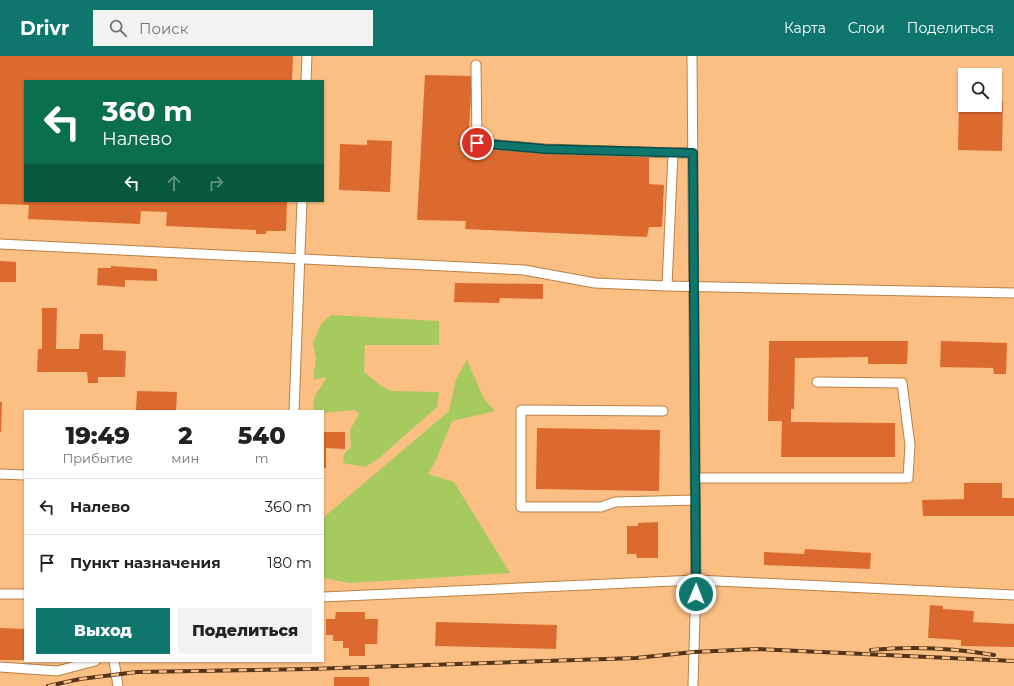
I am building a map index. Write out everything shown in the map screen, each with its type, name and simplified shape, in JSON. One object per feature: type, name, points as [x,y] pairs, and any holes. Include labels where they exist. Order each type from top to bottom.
[{"type":"lane","points":[[306,80],[307,56]]},
{"type":"lane","points":[[692,56],[696,478],[696,580],[693,686]]},
{"type":"lane","points":[[476,65],[477,143],[545,149],[693,153]]},
{"type":"lane","points":[[668,286],[673,153]]},
{"type":"lane","points":[[294,410],[302,202]]},
{"type":"lane","points":[[0,244],[524,270],[595,283],[695,287],[1014,293]]},
{"type":"lane","points":[[696,478],[908,478],[910,445],[902,383],[817,382]]},
{"type":"lane","points":[[663,411],[521,410],[521,507],[601,507],[614,502],[696,500]]},
{"type":"lane","points":[[0,474],[24,474]]},
{"type":"lane","points":[[324,597],[696,580],[1014,595]]},
{"type":"lane","points":[[0,594],[24,594]]},
{"type":"lane","points":[[0,667],[57,671],[91,662]]},
{"type":"lane","points":[[114,662],[118,686]]},
{"type":"green space","points":[[331,315],[439,321],[439,345],[365,345],[364,372],[380,385],[391,391],[439,392],[437,407],[378,459],[365,467],[343,463],[344,454],[351,447],[350,430],[359,414],[355,410],[324,413],[324,410],[314,410],[313,405],[315,396],[326,377],[313,380],[316,358],[313,343],[321,324]]},
{"type":"green space","points":[[467,360],[484,399],[495,411],[452,421],[437,458],[428,474],[454,482],[510,573],[350,583],[324,578],[324,517],[449,411],[456,379]]},
{"type":"building","points":[[0,56],[293,56],[292,80],[24,80],[24,202],[287,202],[286,231],[266,231],[266,234],[256,234],[256,230],[166,226],[167,212],[141,211],[140,224],[28,219],[29,205],[0,204]]},
{"type":"building","points":[[425,75],[472,76],[468,149],[649,157],[649,184],[664,185],[662,227],[649,227],[647,237],[465,229],[466,221],[417,220]]},
{"type":"building","points":[[1003,101],[1002,151],[958,150],[959,112],[1002,112]]},
{"type":"building","points":[[367,140],[392,141],[390,192],[339,190],[340,144],[367,145]]},
{"type":"building","points":[[0,261],[16,262],[16,282],[0,282]]},
{"type":"building","points":[[111,266],[157,269],[157,281],[125,280],[125,287],[97,285],[98,268],[111,268]]},
{"type":"building","points":[[455,283],[543,284],[543,299],[500,298],[499,303],[454,302]]},
{"type":"building","points":[[42,308],[57,308],[56,349],[79,349],[80,334],[103,334],[103,350],[126,351],[125,377],[98,377],[98,383],[88,383],[87,372],[37,372],[38,349],[42,349]]},
{"type":"building","points":[[769,341],[908,341],[907,364],[868,364],[868,357],[795,358],[794,409],[791,409],[791,422],[895,423],[895,457],[781,457],[782,421],[768,421]]},
{"type":"building","points":[[941,341],[1007,343],[1006,374],[994,374],[993,368],[940,367]]},
{"type":"building","points":[[137,391],[177,392],[176,410],[136,410]]},
{"type":"building","points":[[0,402],[2,402],[1,432],[0,432]]},
{"type":"building","points":[[537,428],[660,430],[659,491],[536,489]]},
{"type":"building","points":[[324,432],[345,432],[345,449],[326,448],[326,468],[324,468]]},
{"type":"building","points":[[964,483],[1002,483],[1002,498],[1014,498],[1014,516],[923,516],[922,500],[964,499]]},
{"type":"building","points":[[658,522],[658,558],[637,558],[636,554],[627,554],[627,526],[638,526],[638,523]]},
{"type":"building","points":[[805,549],[871,553],[870,569],[764,565],[764,552],[804,554]]},
{"type":"building","points":[[930,605],[943,606],[943,609],[974,611],[973,622],[1014,624],[1014,647],[961,646],[961,640],[928,638]]},
{"type":"building","points":[[336,612],[365,612],[365,619],[378,619],[377,644],[365,644],[365,656],[349,656],[349,648],[343,648],[343,641],[333,641],[333,635],[326,635],[326,619],[335,619]]},
{"type":"building","points":[[436,622],[557,625],[556,649],[435,646]]},
{"type":"building","points":[[0,628],[24,629],[24,660],[0,660]]},
{"type":"building","points":[[334,677],[369,677],[369,686],[334,686]]},
{"type":"railway","points":[[871,650],[932,648],[994,655]]},
{"type":"railway","points":[[48,686],[80,679],[137,672],[309,669],[636,658],[694,652],[757,649],[1014,661]]},
{"type":"route","points":[[477,143],[545,149],[693,153],[696,594]]}]
